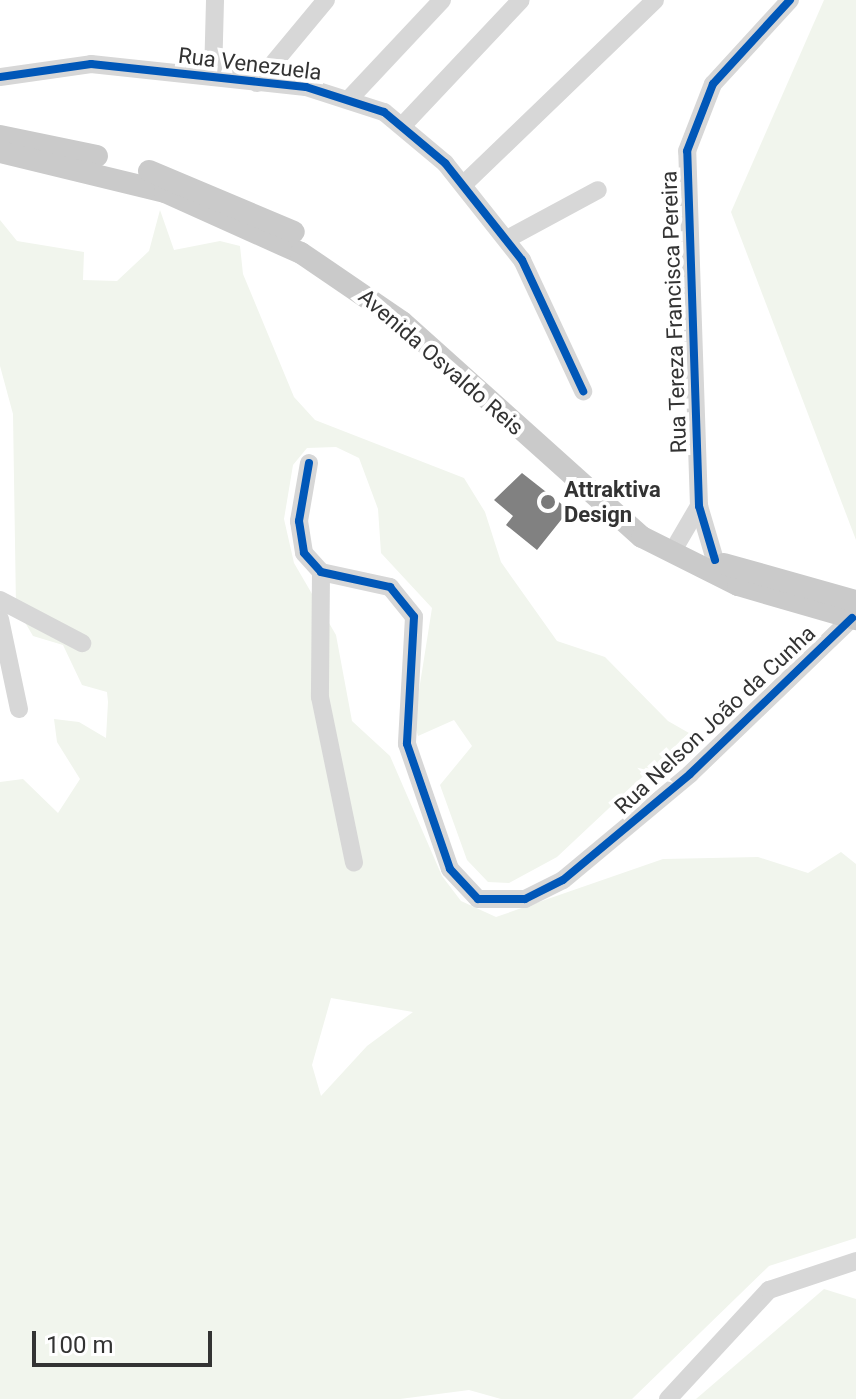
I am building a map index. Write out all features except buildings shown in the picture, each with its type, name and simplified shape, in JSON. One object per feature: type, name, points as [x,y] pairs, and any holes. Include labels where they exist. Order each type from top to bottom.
[{"type":"main road","name":"Avenida Osvaldo Reis","points":[[0,136],[169,177],[316,245],[388,294],[606,493],[678,542],[715,560],[855,613]]},
{"type":"main road","name":"Avenida Osvaldo Reis","points":[[0,152],[165,192],[301,253],[402,322],[642,537],[738,585],[855,613]]},
{"type":"street","points":[[213,77],[215,0]]},
{"type":"street","points":[[257,83],[326,0]]},
{"type":"street","points":[[351,97],[442,0]]},
{"type":"street","points":[[404,124],[521,0]]},
{"type":"street","points":[[464,184],[655,0]]},
{"type":"street","name":"Rua Tereza Francisca Pereira","points":[[715,560],[699,506],[687,151],[713,84],[790,0]]},
{"type":"street","name":"Rua Venezuela","points":[[0,77],[73,63],[213,77],[351,97],[404,124],[464,184],[507,239],[533,278],[583,391]]},
{"type":"street","points":[[507,239],[598,190]]},
{"type":"street","points":[[309,463],[299,521],[304,553],[321,572],[320,697],[354,863]]},
{"type":"street","points":[[678,542],[699,506]]},
{"type":"street","name":"Rua Nelson João da Cunha","points":[[321,572],[390,587],[408,603],[416,638],[405,727],[411,760],[458,883],[494,903],[539,893],[583,865],[855,613]]},
{"type":"street","points":[[0,600],[82,643]]},
{"type":"street","points":[[0,619],[3,659],[19,709]]},
{"type":"street","points":[[668,1399],[769,1290],[856,1261]]},
{"type":"shaded area","points":[[824,0],[856,0],[856,540],[731,212]]},
{"type":"shaded area","points":[[160,210],[174,250],[220,241],[240,246],[243,274],[294,397],[315,420],[464,478],[485,512],[501,562],[557,641],[605,657],[668,721],[689,733],[557,857],[509,883],[488,882],[467,860],[440,785],[472,746],[454,720],[418,736],[414,722],[432,608],[381,553],[378,509],[359,458],[336,447],[307,448],[293,465],[284,519],[294,563],[336,635],[352,721],[390,756],[442,876],[461,901],[496,917],[663,859],[758,857],[808,873],[841,852],[856,864],[856,1238],[769,1266],[632,1399],[501,1399],[469,1390],[400,1399],[0,1399],[0,782],[23,779],[58,813],[80,779],[57,742],[54,719],[79,722],[106,738],[108,702],[107,692],[82,685],[63,645],[33,636],[16,607],[13,414],[0,366],[0,220],[17,241],[84,252],[83,280],[117,281],[149,251]],"holes":[[[331,998],[413,1012],[367,1046],[321,1096],[312,1065]]]},
{"type":"shaded area","points":[[824,1289],[856,1299],[856,1399],[696,1399]]},
{"type":"cycle path","points":[[715,560],[699,506],[687,151],[713,84],[790,0]]},
{"type":"cycle path","points":[[0,77],[91,64],[306,87],[384,112],[445,163],[522,260],[583,391]]},
{"type":"cycle path","points":[[309,463],[299,521],[304,553],[321,572],[390,587],[414,617],[407,744],[450,869],[478,899],[525,899],[563,880],[690,774],[852,618]]},
{"type":"place","name":"Attraktiva Design","points":[[548,502]]}]
